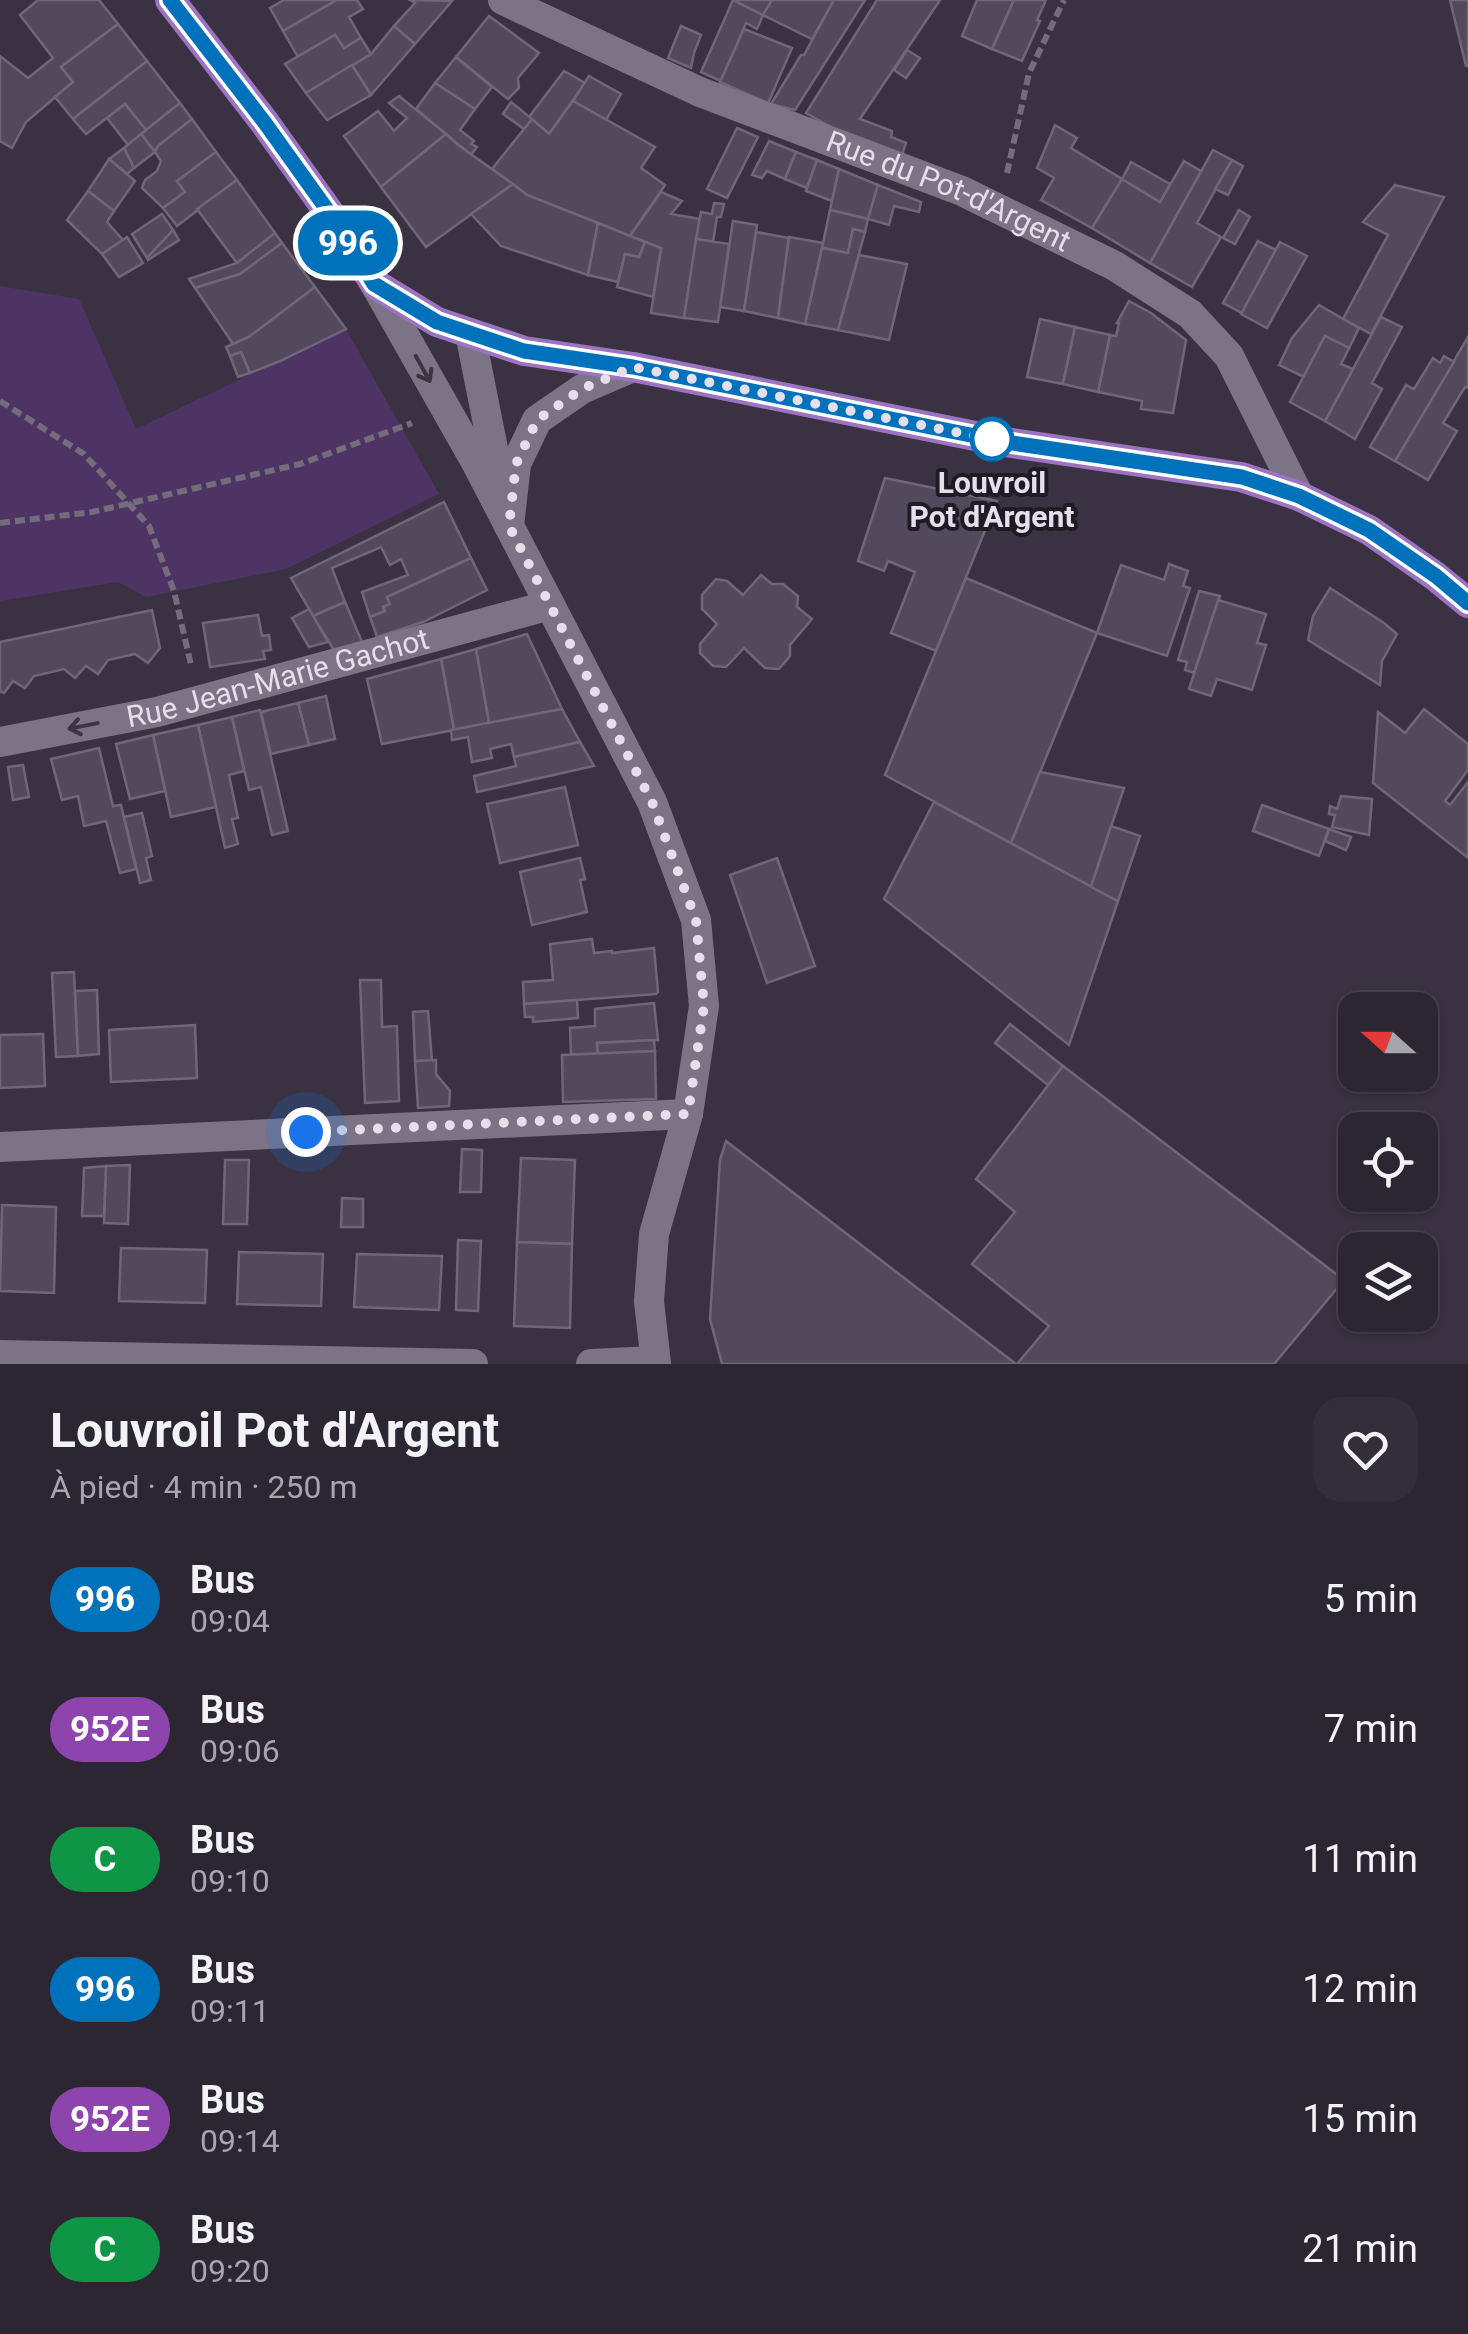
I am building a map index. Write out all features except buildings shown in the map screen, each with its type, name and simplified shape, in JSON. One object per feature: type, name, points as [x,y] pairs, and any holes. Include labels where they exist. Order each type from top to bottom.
[{"type":"main road","points":[[170,0],[299,170],[374,284],[437,322],[524,351],[633,367],[1005,442],[1242,477],[1299,496],[1369,530],[1436,576],[1468,604]]},
{"type":"street","name":"Rue du Pot-d'Argent","points":[[504,0],[700,92],[962,191],[1115,266],[1190,314],[1229,356],[1299,496]]},
{"type":"street","points":[[374,284],[509,526],[652,802],[696,920],[704,1006],[688,1114],[654,1234],[649,1300],[655,1363],[590,1364]]},
{"type":"street","points":[[470,333],[509,526]]},
{"type":"street","points":[[509,526],[516,464],[537,420],[582,389],[633,367]]},
{"type":"street","name":"Rue Jean-Marie Gachot","points":[[0,742],[157,712],[550,604]]},
{"type":"street","points":[[0,1147],[688,1114]]},
{"type":"street","points":[[0,1355],[473,1364]]},
{"type":"path","points":[[999,209],[1029,73],[1064,0]]},
{"type":"path","points":[[0,401],[84,454],[149,526],[174,591],[190,659]]},
{"type":"path","points":[[0,524],[92,512],[300,464],[446,410]]},
{"type":"shaded area","points":[[0,286],[79,299],[136,429],[346,329],[439,494],[286,569],[146,597],[118,582],[0,601]]},
{"type":"bus line","name":"996","points":[[170,0],[265,123],[333,218],[374,284],[437,322],[524,351],[633,367],[1005,442],[1242,477],[1299,496],[1369,530],[1468,603]]},
{"type":"place","name":"Louvroil Pot d'Argent","points":[[992,439]]},
{"type":"route","points":[[306,1132],[688,1114],[704,1006],[696,920],[652,802],[509,526],[516,464],[537,420],[582,389],[633,367],[1005,442],[992,439]]}]
